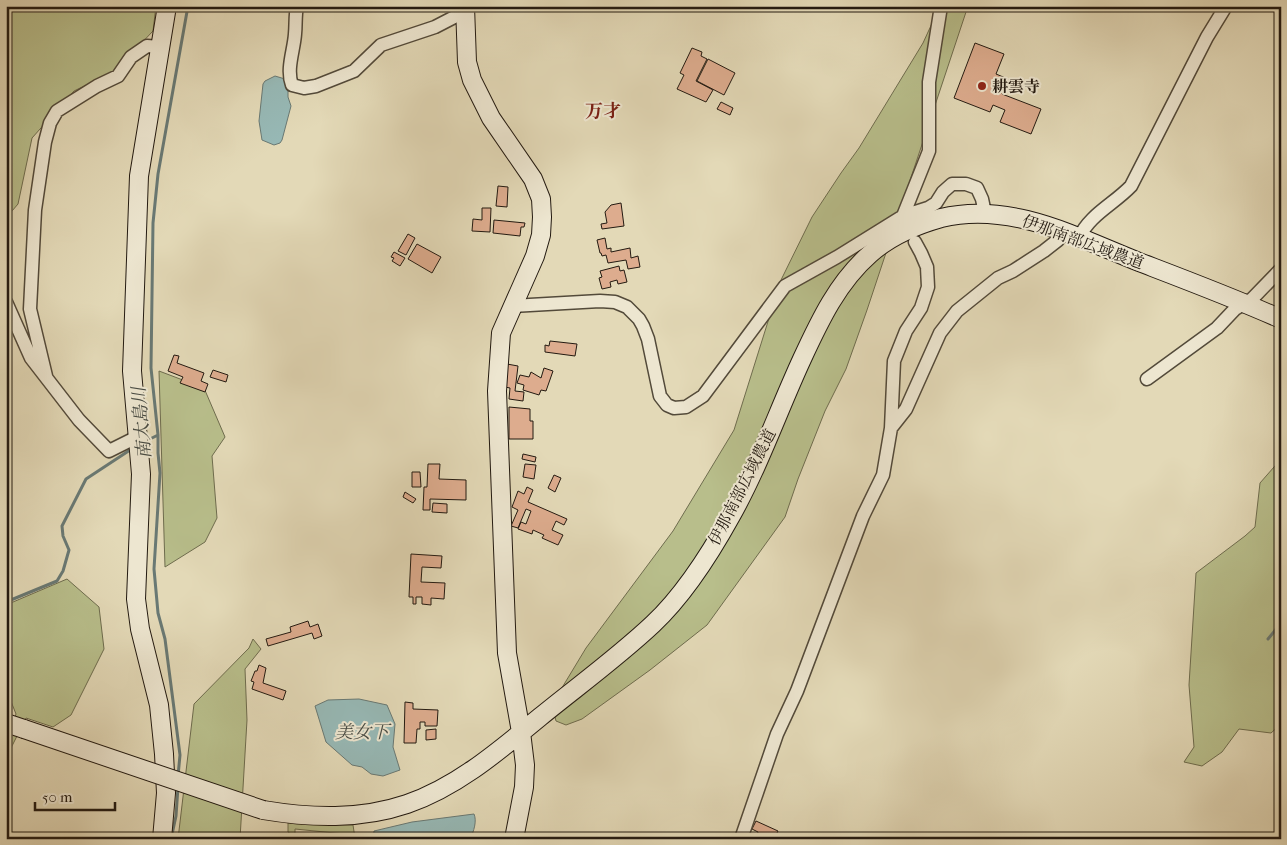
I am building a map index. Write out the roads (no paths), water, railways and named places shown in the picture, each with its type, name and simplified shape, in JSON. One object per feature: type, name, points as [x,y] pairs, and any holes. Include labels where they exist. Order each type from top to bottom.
[{"type":"street","points":[[162,839],[166,793],[159,705],[140,629],[136,599],[141,495],[139,436],[132,371],[139,176],[167,6]]},
{"type":"street","points":[[297,6],[294,17],[295,32],[289,76],[292,85],[304,88],[316,86],[354,71],[382,45],[435,27],[465,9],[467,62],[472,80],[490,118],[533,179],[541,199],[542,226],[535,256],[501,333],[497,392],[507,653],[525,765],[524,787],[514,839]]},
{"type":"street","points":[[904,219],[930,151],[929,82],[941,6]]},
{"type":"street","points":[[891,428],[906,409],[940,333],[956,311],[998,278],[1013,271],[1058,240],[1071,236],[1083,229],[1131,186],[1207,36],[1226,6]]},
{"type":"street","points":[[46,376],[30,309],[35,210],[45,142],[50,123],[57,111],[97,86],[118,76],[131,57],[148,46],[160,46]]},
{"type":"street","points":[[512,306],[600,301],[615,302],[627,307],[640,319],[648,339],[660,396],[667,404],[674,408],[686,407],[695,403],[703,396],[785,286],[904,219],[928,208],[936,203],[943,192],[952,184],[966,184],[977,188],[985,212]]},
{"type":"street","name":"伊那南部広域農道","points":[[6,724],[263,810],[308,816],[357,815],[408,804],[436,792],[467,773],[621,653],[656,622],[688,585],[731,516],[822,315],[839,288],[857,266],[884,243],[917,226],[943,218],[985,212],[1034,221],[1246,303],[1281,319]]},
{"type":"street","points":[[743,838],[777,734],[797,691],[863,516],[883,475],[891,428],[894,361],[906,331],[920,308],[928,287],[927,267],[922,253],[915,242]]},
{"type":"street","points":[[1147,379],[1217,328],[1235,309],[1252,299],[1281,269]]},
{"type":"street","points":[[6,302],[22,342],[31,358],[79,420],[109,451],[139,436]]},
{"type":"water","points":[[275,76],[285,79],[288,84],[288,97],[291,106],[282,140],[274,145],[262,140],[259,121],[263,84]]},
{"type":"water","name":"美女下","points":[[359,699],[387,705],[395,724],[393,747],[400,770],[383,776],[371,774],[362,767],[352,765],[326,742],[315,706],[328,700]]},
{"type":"water","points":[[474,814],[475,826],[470,839],[373,839],[374,831],[412,822]]},
{"type":"waterway","name":"南大島川","points":[[178,776],[180,755],[165,639],[158,613],[154,569],[160,473],[151,368],[153,223],[158,174],[188,6]]},
{"type":"waterway","points":[[150,439],[158,435]]},
{"type":"waterway","points":[[6,602],[57,581],[63,571],[69,550],[63,536],[62,526],[86,479],[130,450]]},
{"type":"waterway","points":[[1268,639],[1281,623]]},
{"type":"waterway","name":"南大島川","points":[[171,839],[176,816],[178,787]]},
{"type":"place","name":"耕雲寺","points":[[982,86]]},
{"type":"district","name":"万才","points":[[603,111]]}]
